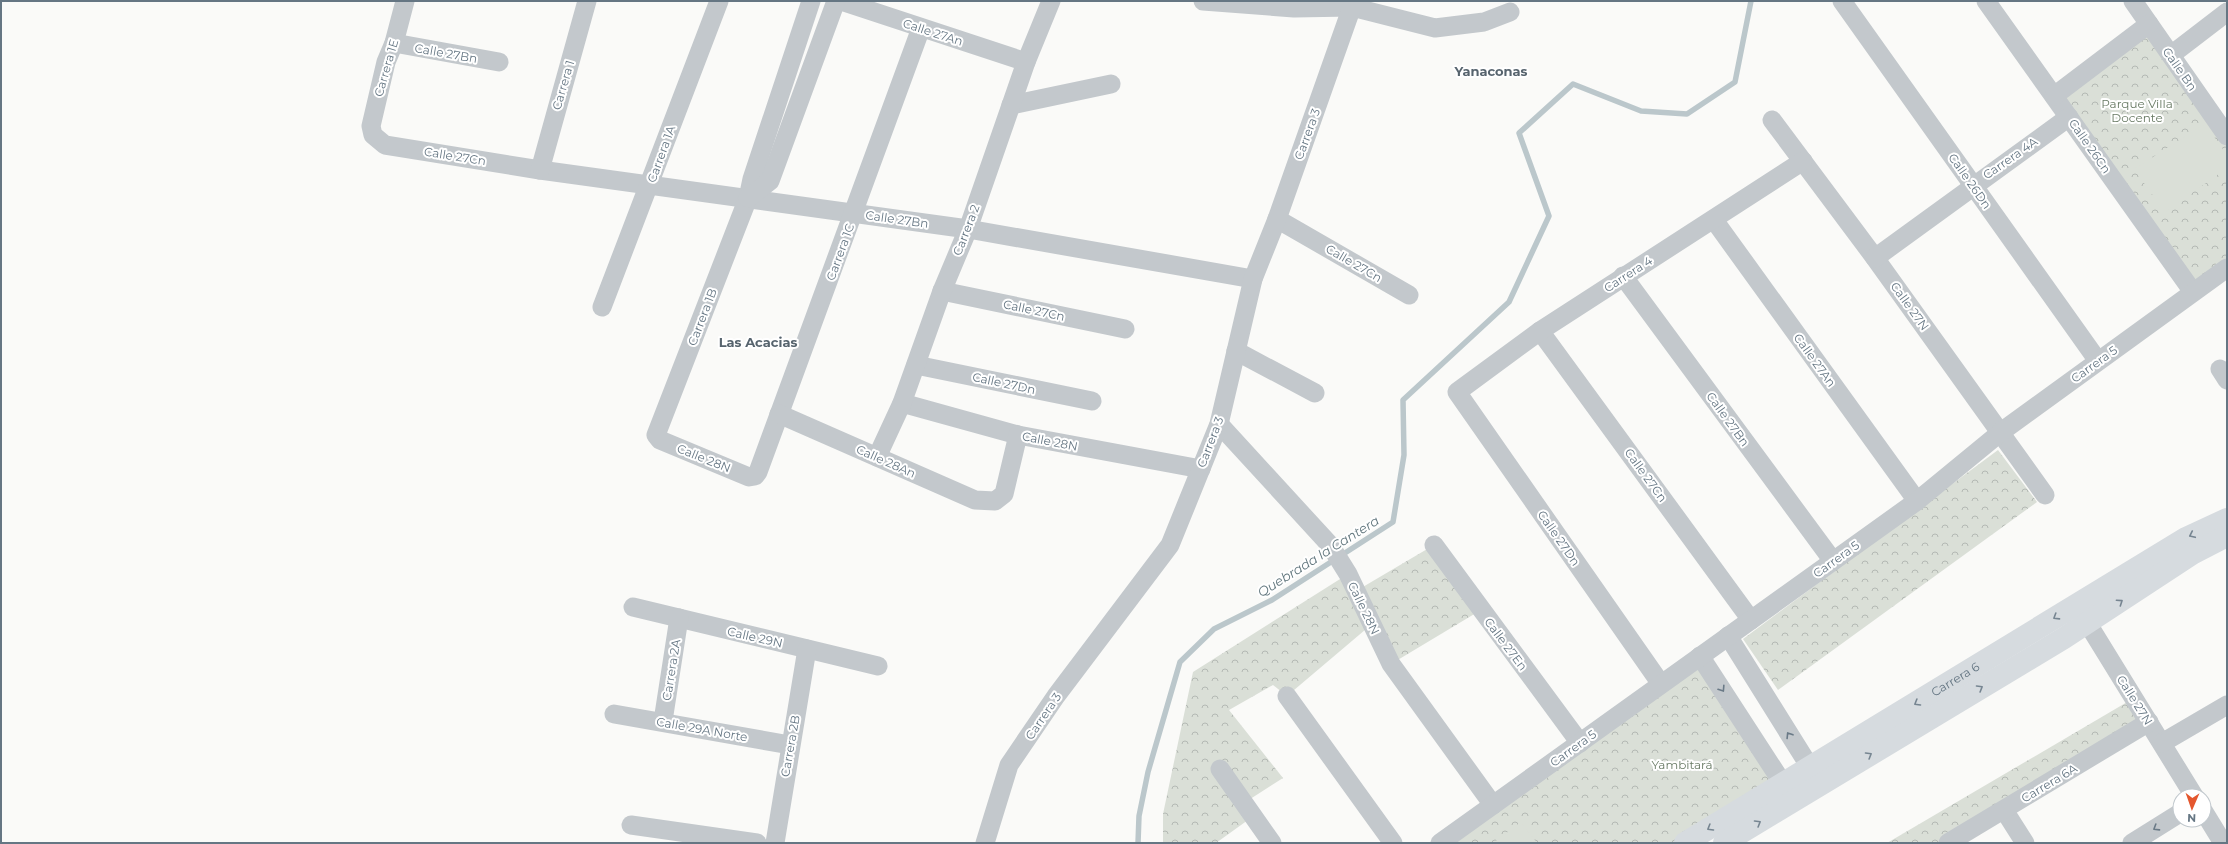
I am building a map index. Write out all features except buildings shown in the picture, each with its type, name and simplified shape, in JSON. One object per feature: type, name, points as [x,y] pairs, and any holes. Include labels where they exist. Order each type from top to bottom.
[{"type":"main road","name":"Carrera 6","points":[[1724,843],[1789,793],[2076,605],[2186,538],[2227,519]]},
{"type":"main road","name":"Carrera 6","points":[[1815,776],[2088,624],[2192,554],[2227,536]]},
{"type":"main road","name":"Carrera 6","points":[[1685,843],[1789,793]]},
{"type":"street","name":"Carrera 1E","points":[[373,135],[371,126],[386,62],[394,43],[405,1]]},
{"type":"street","name":"Carrera 1","points":[[540,170],[587,1]]},
{"type":"street","name":"Carrera 1A","points":[[602,307],[719,1]]},
{"type":"street","name":"Carrera 1B","points":[[656,435],[748,198],[752,179],[811,1]]},
{"type":"street","points":[[748,198],[770,181],[836,1]]},
{"type":"street","name":"Calle 27An","points":[[841,1],[1026,62]]},
{"type":"street","name":"Carrera 2","points":[[877,457],[902,403],[942,291],[968,229],[1026,62],[1051,1]]},
{"type":"street","points":[[1203,1],[1294,8],[1353,4],[1435,28],[1484,22],[1510,12]]},
{"type":"street","name":"Calle 26Dn","points":[[1842,1],[2098,362]]},
{"type":"street","name":"Calle 26Cn","points":[[1986,1],[2193,292]]},
{"type":"street","name":"Calle Bn","points":[[2133,1],[2227,136]]},
{"type":"street","name":"Carrera 3","points":[[985,843],[1010,765],[1056,696],[1170,545],[1219,424],[1253,279],[1277,219],[1353,4]]},
{"type":"street","points":[[2171,55],[2227,12]]},
{"type":"street","points":[[2054,96],[2149,24]]},
{"type":"street","name":"Carrera 1C","points":[[755,476],[854,213],[920,28]]},
{"type":"street","name":"Calle 27Bn","points":[[394,43],[499,62]]},
{"type":"street","points":[[1011,105],[1111,84]]},
{"type":"street","name":"Carrera 4A","points":[[1875,258],[1973,185],[2069,117]]},
{"type":"street","name":"Calle 27N","points":[[1772,120],[1875,258],[2045,495]]},
{"type":"street","name":"Calle 27Cn","points":[[373,135],[385,145],[540,170]]},
{"type":"street","name":"Carrera 4","points":[[1458,392],[1540,331],[1623,276],[1714,220],[1803,161]]},
{"type":"street","name":"Calle 27Bn","points":[[540,170],[968,229],[1253,279]]},
{"type":"street","name":"Calle 27Cn","points":[[1277,219],[1409,295]]},
{"type":"street","name":"Calle 27An","points":[[1714,220],[1917,501]]},
{"type":"street","name":"Carrera 5","points":[[1440,843],[1917,501],[2001,432],[2227,268]]},
{"type":"street","name":"Calle 27Bn","points":[[1623,276],[1833,561]]},
{"type":"street","name":"Calle 27Cn","points":[[942,291],[1125,329]]},
{"type":"street","name":"Calle 27Cn","points":[[1540,331],[1751,620]]},
{"type":"street","points":[[1236,350],[1315,393]]},
{"type":"street","name":"Calle 27Dn","points":[[916,365],[1092,401]]},
{"type":"street","name":"Calle 27Dn","points":[[1458,392],[1661,684]]},
{"type":"street","name":"Calle 28N","points":[[902,403],[1018,435],[1201,469]]},
{"type":"street","name":"Calle 28An","points":[[779,414],[975,500],[994,501],[1004,494],[1018,435]]},
{"type":"street","name":"Calle 28N","points":[[1219,424],[1330,545],[1348,574],[1391,664],[1493,805]]},
{"type":"street","name":"Calle 28N","points":[[656,435],[660,440],[674,446],[749,476],[755,476]]},
{"type":"street","name":"Calle 27En","points":[[1434,545],[1580,743]]},
{"type":"street","name":"Calle 27N","points":[[2076,605],[2189,788]]},
{"type":"street","name":"Calle 29N","points":[[633,608],[878,666]]},
{"type":"street","name":"Carrera 2A","points":[[663,721],[679,618]]},
{"type":"street","points":[[1728,636],[1815,776]]},
{"type":"street","name":"Carrera 2B","points":[[775,843],[807,649]]},
{"type":"street","points":[[1700,656],[1789,793]]},
{"type":"street","points":[[1287,696],[1393,843]]},
{"type":"street","points":[[2162,743],[2227,705]]},
{"type":"street","name":"Calle 29A Norte","points":[[614,714],[663,721],[790,745]]},
{"type":"street","name":"Carrera 6A","points":[[1948,843],[2149,722]]},
{"type":"street","points":[[1220,769],[1272,843]]},
{"type":"street","points":[[2004,810],[2025,843]]},
{"type":"street","points":[[2132,843],[2172,817]]},
{"type":"street","points":[[2214,818],[2223,843]]},
{"type":"street","points":[[631,825],[757,843]]},
{"type":"green space","name":"Parque Villa Docente","points":[[2149,24],[2227,136],[2227,267],[2193,292],[2054,96]]},
{"type":"green space","points":[[2205,124],[2227,155],[2227,168],[2165,212],[2134,169]]},
{"type":"green space","points":[[1998,450],[2037,502],[1778,690],[1743,639]]},
{"type":"green space","points":[[1434,545],[1481,610],[1391,664],[1372,624],[1287,696],[1273,685],[1229,710],[1283,778],[1244,803],[1248,820],[1216,843],[1163,843],[1163,814],[1193,672],[1348,574],[1356,591]]},
{"type":"green space","name":"Yambitará","points":[[1704,664],[1783,785],[1685,843],[1441,843]]},
{"type":"green space","points":[[2134,698],[2152,726],[1956,843],[1887,843]]},
{"type":"green space","points":[[1521,822],[1537,843],[1493,843]]},
{"type":"waterway","name":"Quebrada la Cantera","points":[[1138,843],[1139,816],[1148,772],[1180,662],[1214,629],[1272,600],[1393,522],[1404,455],[1403,400],[1509,302],[1549,216],[1519,133],[1573,84],[1641,111],[1687,114],[1735,82],[1751,1]]},
{"type":"district","name":"Yanaconas","points":[[1491,71]]},
{"type":"district","name":"Las Acacias","points":[[758,342]]}]
